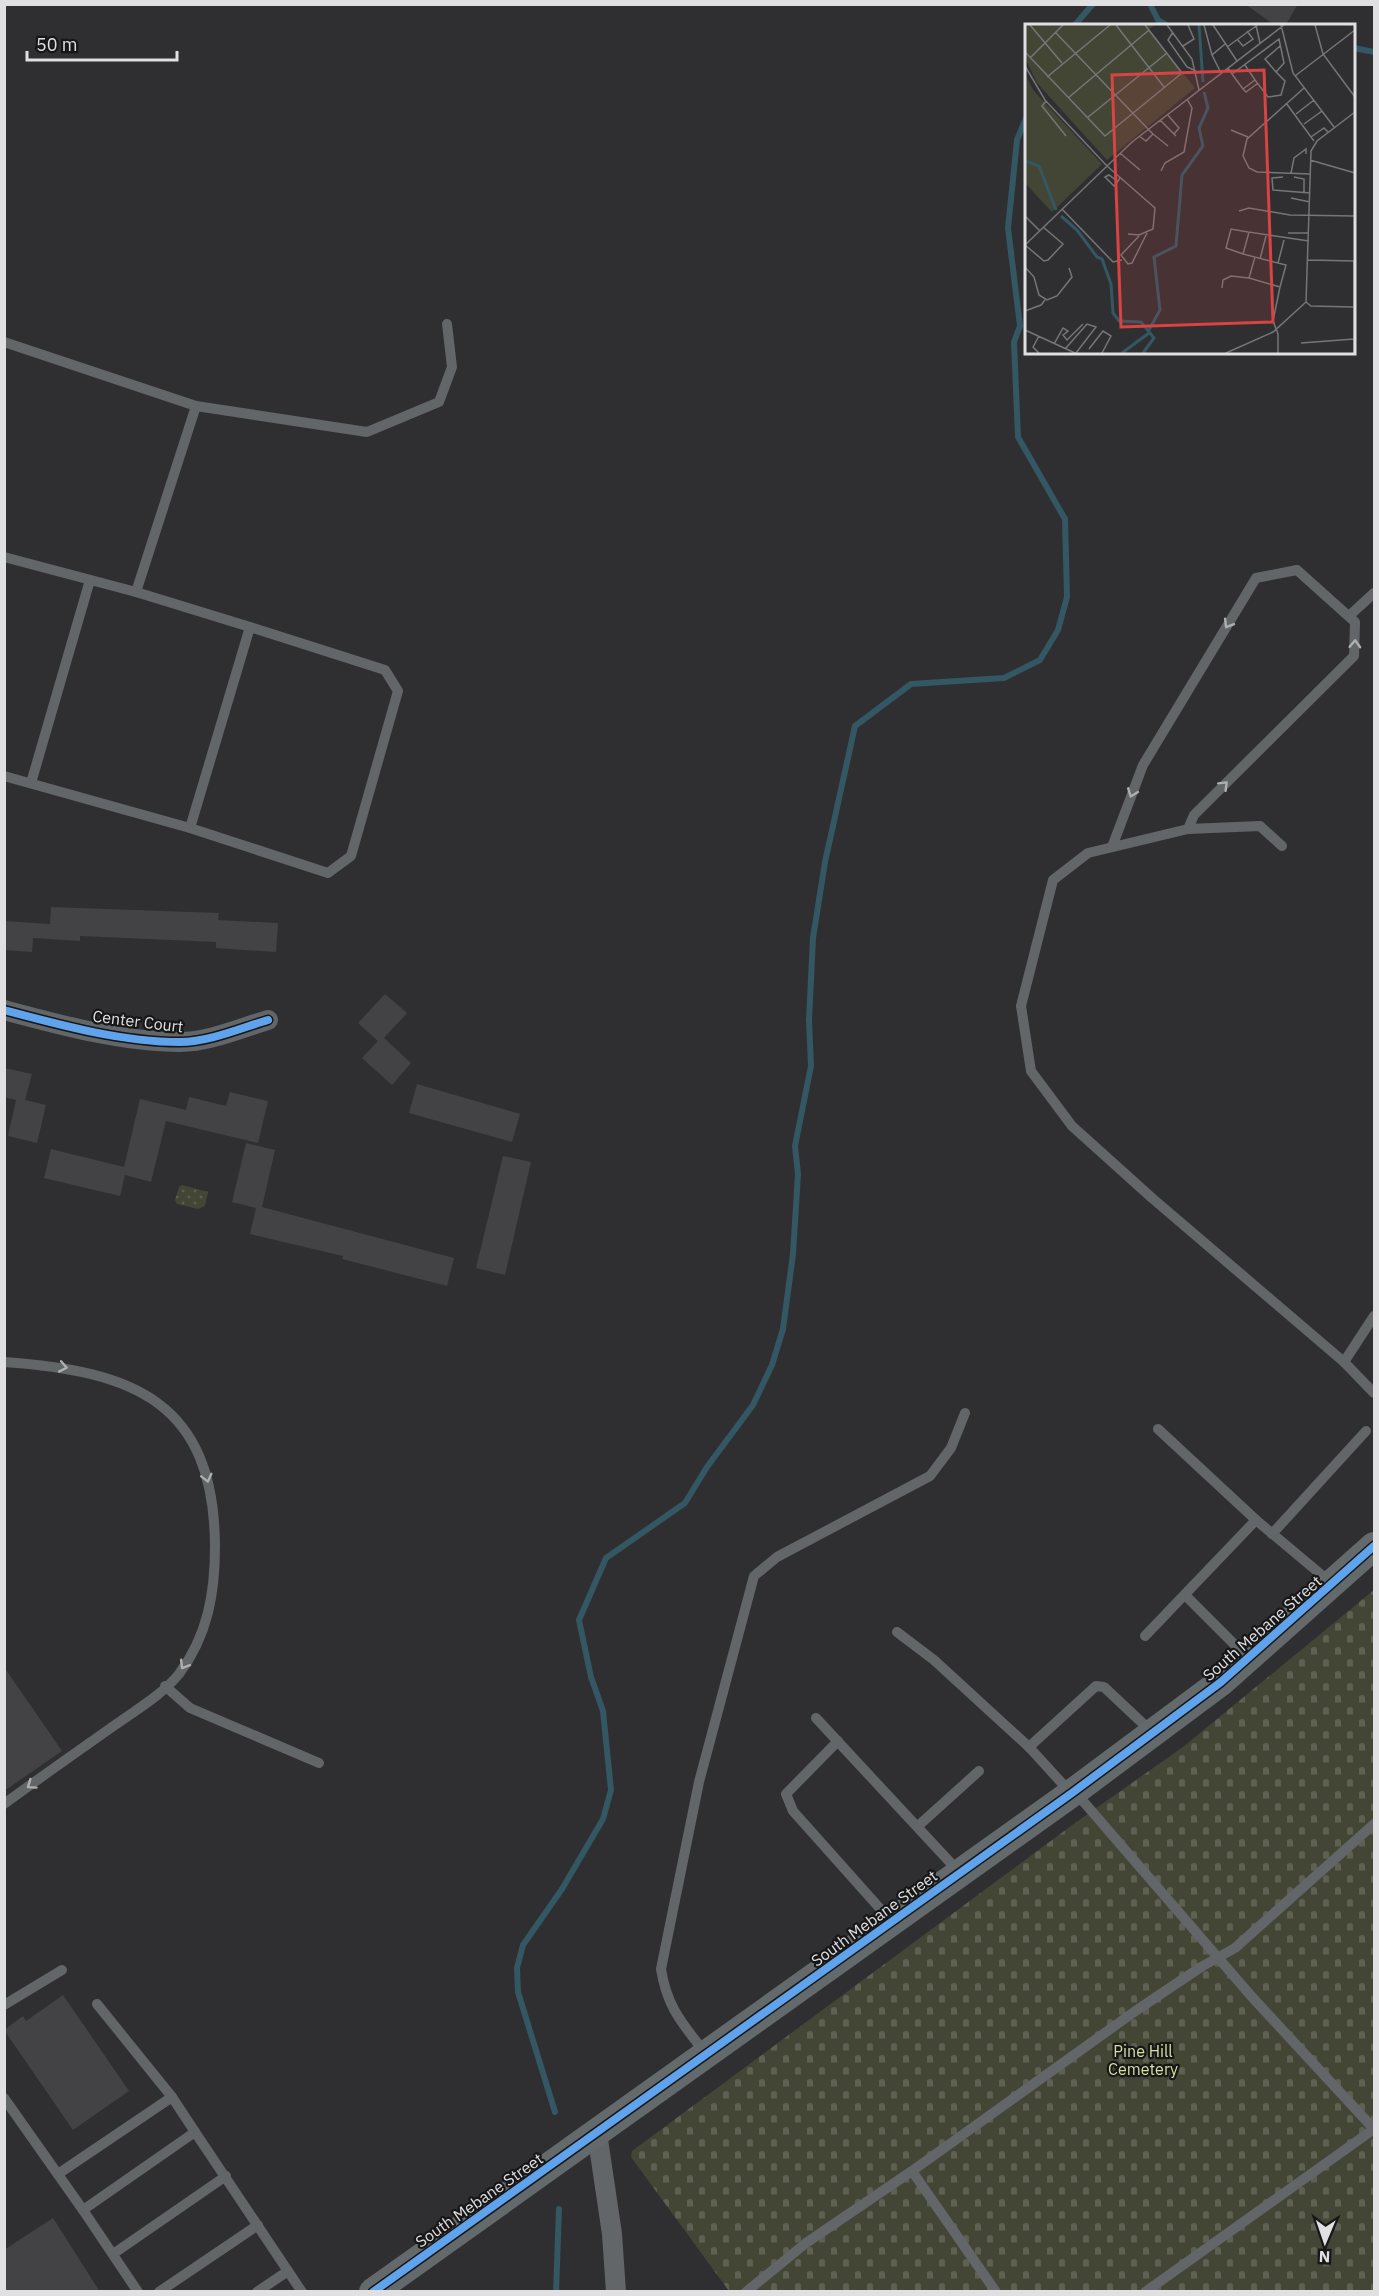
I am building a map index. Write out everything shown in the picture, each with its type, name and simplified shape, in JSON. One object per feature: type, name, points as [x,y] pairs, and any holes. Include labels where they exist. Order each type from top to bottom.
[{"type":"street","name":"Center Court","points":[[4,1010],[128,1036],[181,1042],[216,1036],[268,1020]]},
{"type":"street","name":"South Mebane Street","points":[[383,2289],[1153,1733],[1248,1659],[1374,1546]]},
{"type":"street","points":[[597,2133],[612,2234],[616,2292]]},
{"type":"lane","points":[[4,342],[196,406],[367,432],[438,402],[452,367],[447,324]]},
{"type":"lane","points":[[136,592],[196,406]]},
{"type":"lane","points":[[4,557],[136,592],[385,670],[398,691],[351,856],[328,873],[190,828],[4,776]]},
{"type":"lane","points":[[1112,847],[1143,765],[1256,578],[1297,570],[1355,622],[1354,656],[1194,815],[1188,829]]},
{"type":"lane","points":[[31,783],[90,580]]},
{"type":"lane","points":[[1349,616],[1374,593]]},
{"type":"lane","points":[[190,828],[250,627]]},
{"type":"lane","points":[[1282,846],[1260,826],[1188,829],[1088,853],[1053,880],[1021,1006],[1031,1071],[1072,1126],[1152,1198],[1344,1362],[1374,1393]]},
{"type":"lane","points":[[1344,1362],[1371,1331],[1374,1316]]},
{"type":"lane","points":[[4,1362],[52,1365],[92,1373],[135,1389],[168,1409],[193,1439],[207,1474],[215,1517],[212,1602],[200,1639],[178,1675],[148,1701],[4,1803]]},
{"type":"lane","points":[[706,2055],[675,2013],[665,1994],[661,1969],[699,1782],[754,1576],[777,1557],[930,1476],[951,1448],[965,1413]]},
{"type":"lane","points":[[1158,1429],[1256,1520],[1333,1584]]},
{"type":"lane","points":[[1272,1534],[1366,1431]]},
{"type":"lane","points":[[1145,1636],[1256,1520]]},
{"type":"lane","points":[[1185,1594],[1248,1659]]},
{"type":"lane","points":[[897,1632],[934,1660],[1029,1746],[1073,1792],[1252,1997],[1374,2129],[1145,2292]]},
{"type":"lane","points":[[165,1686],[190,1708],[319,1763]]},
{"type":"lane","points":[[1029,1746],[1096,1686],[1104,1687],[1153,1733]]},
{"type":"lane","points":[[816,1718],[960,1873]]},
{"type":"lane","points":[[838,1741],[786,1794],[793,1811],[892,1922]]},
{"type":"lane","points":[[918,1826],[979,1771]]},
{"type":"lane","points":[[746,2292],[806,2243],[912,2171],[1134,2012],[1201,1967],[1220,1959],[1235,1948],[1374,1824]]},
{"type":"lane","points":[[4,2005],[62,1970]]},
{"type":"lane","points":[[97,2004],[172,2097],[302,2292]]},
{"type":"lane","points":[[58,2174],[172,2097]]},
{"type":"lane","points":[[4,2098],[138,2292]]},
{"type":"lane","points":[[83,2210],[195,2132]]},
{"type":"lane","points":[[912,2171],[996,2292]]},
{"type":"lane","points":[[113,2254],[226,2176]]},
{"type":"lane","points":[[159,2292],[258,2225]]},
{"type":"lane","points":[[257,2292],[288,2271]]},
{"type":"green space","points":[[182,1185],[208,1192],[205,1206],[198,1209],[177,1204],[175,1200],[179,1187]]},
{"type":"green space","name":"Pine Hill Cemetery","points":[[1374,1590],[1374,2291],[729,2291],[631,2157],[632,2151],[1075,1823],[1183,1747]]},
{"type":"building","points":[[1245,4],[1298,4],[1286,24],[1273,24]]},
{"type":"building","points":[[51,907],[219,913],[218,920],[278,923],[276,952],[216,948],[216,942],[80,936],[80,941],[33,938],[32,952],[4,950],[4,921],[50,924]]},
{"type":"building","points":[[385,994],[407,1013],[384,1038],[411,1063],[392,1085],[362,1058],[378,1041],[358,1023]]},
{"type":"building","points":[[4,1068],[32,1074],[25,1100],[46,1105],[37,1143],[8,1136],[16,1100],[4,1097]]},
{"type":"building","points":[[417,1084],[520,1114],[512,1142],[409,1113]]},
{"type":"building","points":[[230,1092],[268,1101],[258,1143],[166,1121],[151,1182],[125,1175],[120,1196],[44,1178],[51,1149],[124,1167],[140,1099],[186,1110],[189,1097],[226,1106]]},
{"type":"building","points":[[246,1143],[275,1150],[262,1207],[454,1258],[447,1286],[342,1259],[343,1256],[250,1234],[256,1208],[232,1202]]},
{"type":"building","points":[[503,1156],[531,1162],[505,1275],[476,1268]]},
{"type":"building","points":[[4,1667],[62,1751],[4,1791]]},
{"type":"building","points":[[63,1995],[129,2091],[73,2130],[4,2030],[23,2016],[26,2021]]},
{"type":"building","points":[[53,2218],[100,2292],[4,2292],[4,2250]]},
{"type":"waterway","points":[[1076,24],[1093,4]]},
{"type":"waterway","points":[[1150,4],[1158,20],[1165,24]]},
{"type":"waterway","points":[[1355,48],[1374,52]]},
{"type":"waterway","points":[[555,2112],[518,1992],[517,1968],[523,1945],[562,1889],[603,1819],[611,1790],[603,1711],[591,1677],[579,1620],[606,1558],[685,1503],[707,1467],[753,1405],[772,1365],[783,1329],[793,1254],[798,1174],[795,1146],[811,1066],[809,1020],[813,938],[825,862],[855,726],[911,684],[1004,678],[1040,660],[1058,630],[1067,597],[1065,519],[1018,437],[1014,342],[1020,326],[1008,228],[1017,140],[1025,120]]},
{"type":"waterway","points":[[556,2292],[559,2209]]},
{"type":"cycle path","points":[[4,1010],[91,1032],[136,1039],[180,1042],[202,1040],[268,1020]]},
{"type":"cycle path","points":[[373,2292],[1072,1793],[1221,1682],[1374,1546]]}]
